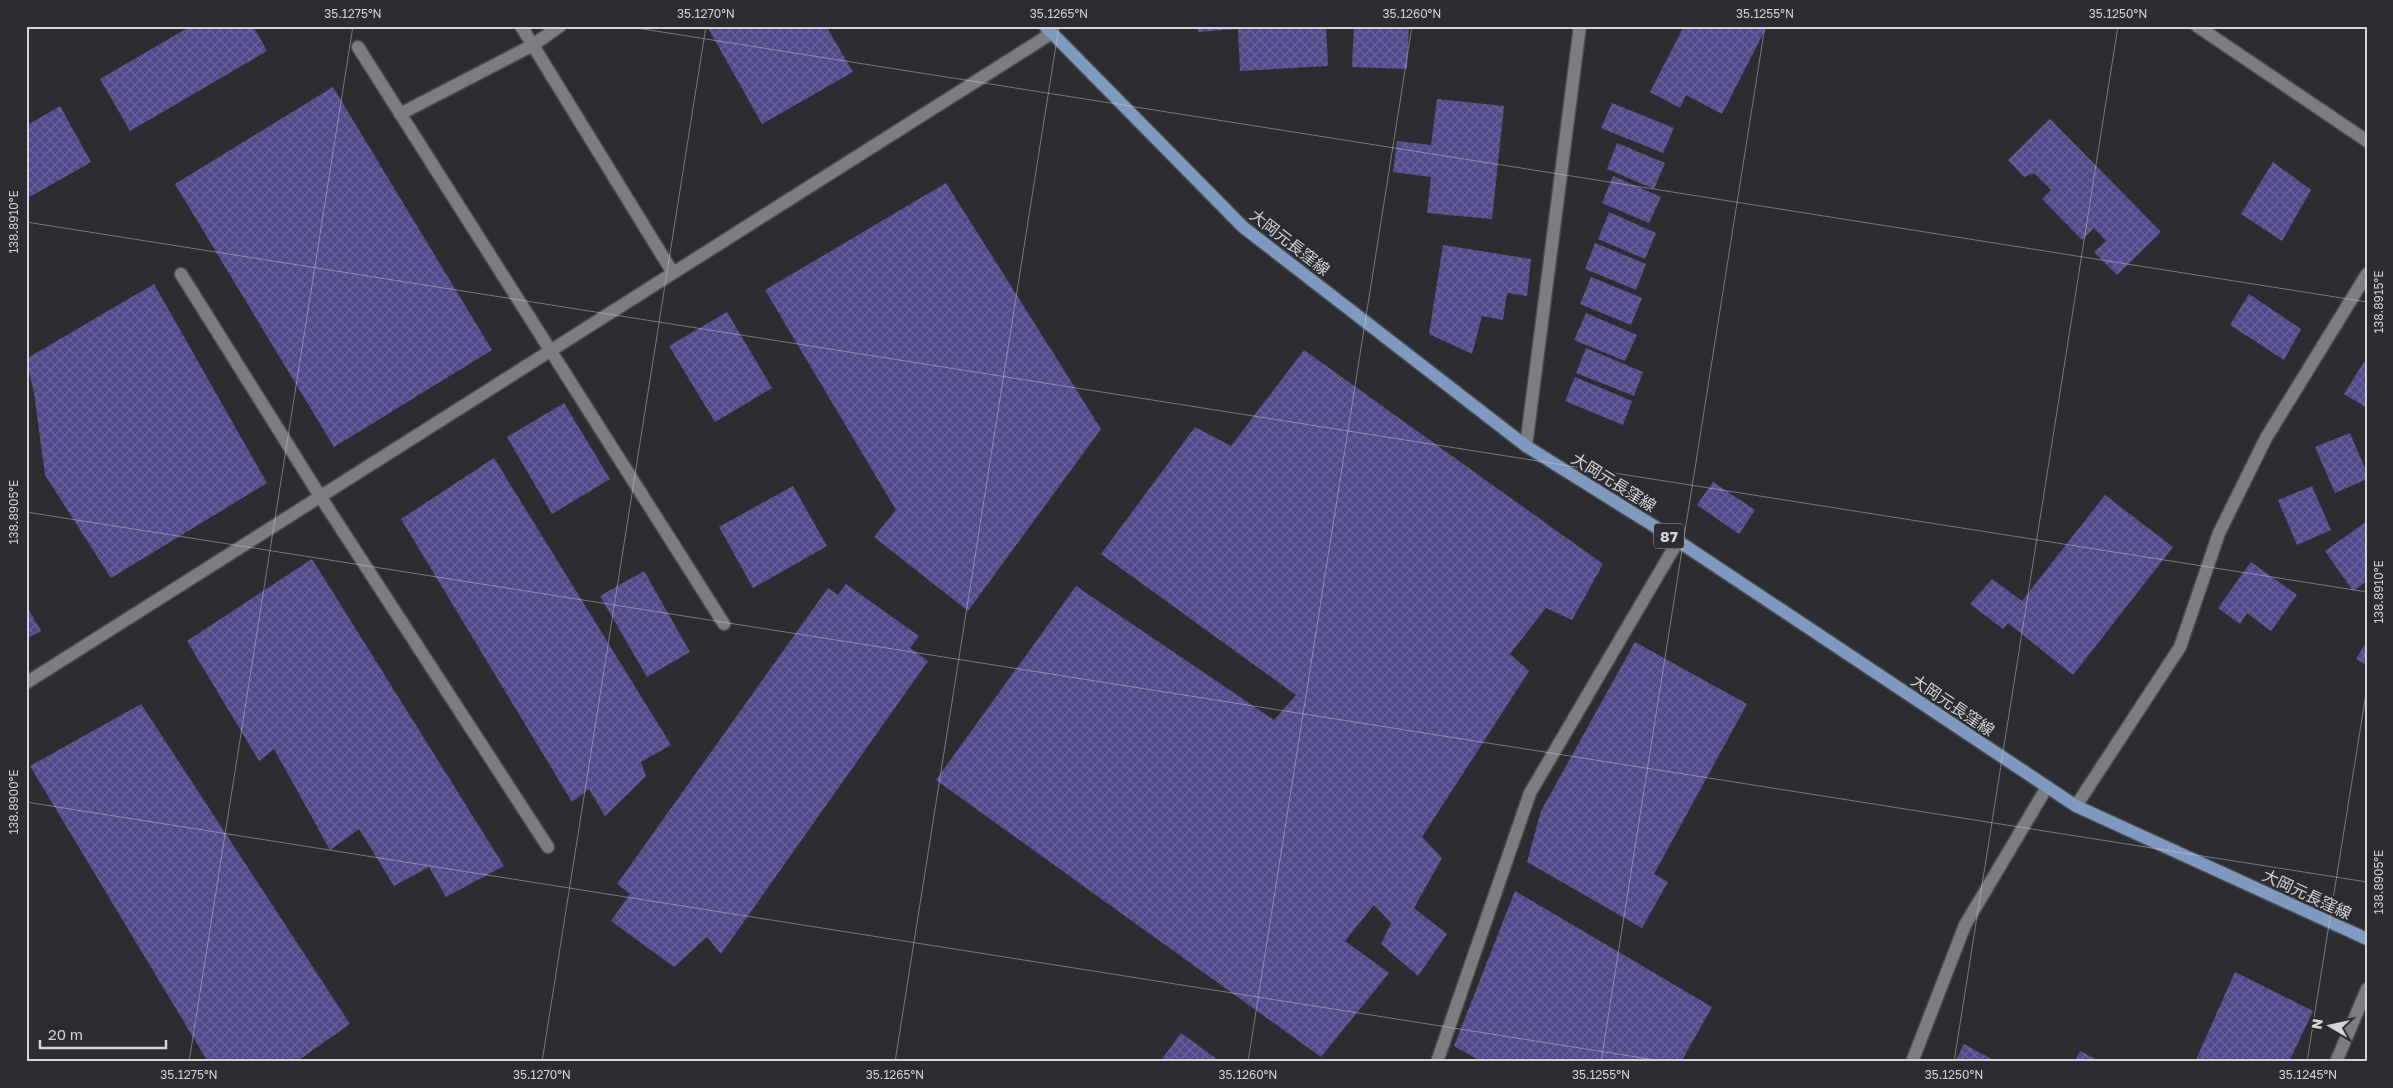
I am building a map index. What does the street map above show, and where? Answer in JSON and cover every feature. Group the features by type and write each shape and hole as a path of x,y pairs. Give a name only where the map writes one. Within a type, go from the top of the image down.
{"main road":[{"name":"大岡元長窪線","path":"1048,30 1243,227 1526,446 1678,541 2076,806 2367,939"}],"street":[{"path":"521,26 673,273"},
{"path":"400,114 533,45 560,26"},
{"path":"1526,446 1580,26"},
{"path":"2197,26 2367,141"},
{"path":"26,683 673,273 1048,30"},
{"path":"358,47 724,624"},
{"path":"181,274 320,496 548,847"},
{"path":"2076,806 2180,647 2219,533 2266,438 2367,274"},
{"path":"1437,1062 1530,793 1678,541"},
{"path":"1912,1062 1965,925 2046,787"},
{"path":"2336,1062 2367,989"}],"building":[{"path":"191,26 253,26 267,51 130,131 100,79"},
{"path":"707,26 826,26 853,72 762,124"},
{"path":"1198,26 1326,26 1328,66 1240,71 1238,29 1198,32"},
{"path":"1354,26 1409,26 1407,69 1352,67"},
{"path":"1684,26 1767,26 1722,114 1686,95 1680,108 1650,92"},
{"path":"333,87 492,350 334,447 175,184"},
{"path":"1437,99 1504,106 1492,219 1427,213 1431,177 1393,172 1397,141 1431,145"},
{"path":"1612,103 1674,128 1663,153 1601,128"},
{"path":"60,106 91,162 26,199 26,126"},
{"path":"2050,119 2161,232 2117,275 2094,252 2106,241 2094,228 2082,240 2042,199 2051,190 2034,173 2024,177 2008,160"},
{"path":"1617,143 1665,163 1654,189 1607,169"},
{"path":"2273,162 2311,190 2282,241 2241,214"},
{"path":"1613,176 1661,197 1649,223 1602,203"},
{"path":"946,183 1101,429 968,611 874,537 896,510 765,290"},
{"path":"1609,212 1656,233 1645,259 1598,239"},
{"path":"1595,243 1646,264 1636,290 1585,269"},
{"path":"1443,245 1531,259 1527,296 1507,293 1503,320 1482,316 1472,354 1429,334"},
{"path":"1591,277 1642,298 1631,325 1580,304"},
{"path":"154,284 267,483 111,578 45,475 34,393 26,359"},
{"path":"2249,294 2301,329 2284,360 2230,325"},
{"path":"727,312 772,388 715,422 669,346"},
{"path":"1586,313 1637,335 1625,361 1574,340"},
{"path":"1586,348 1643,372 1634,396 1576,373"},
{"path":"1304,350 1603,564 1572,620 1546,608 1510,654 1529,671 1422,837 1442,858 1414,908 1447,934 1418,976 1381,944 1391,923 1374,905 1345,941 1389,973 1321,1057 936,780 1076,586 1274,720 1296,695 1101,554 1195,427 1231,446"},
{"path":"2364,362 2367,364 2367,408 2344,394"},
{"path":"1575,377 1632,401 1623,425 1565,401"},
{"path":"564,403 610,479 552,514 507,437"},
{"path":"2350,433 2367,473 2367,479 2335,493 2315,447"},
{"path":"494,458 671,745 641,762 646,776 605,816 589,789 572,802 401,519"},
{"path":"1713,482 1755,510 1739,534 1697,505"},
{"path":"793,486 827,546 753,588 719,527"},
{"path":"2312,486 2331,530 2297,545 2278,500"},
{"path":"2105,495 2173,547 2073,675 2008,623 2003,629 1970,604 1992,579 2022,601"},
{"path":"2367,521 2367,581 2353,591 2325,551"},
{"path":"312,559 504,866 446,897 429,867 394,886 359,829 330,850 274,749 259,761 187,641"},
{"path":"2251,562 2297,595 2271,631 2247,613 2240,624 2218,608"},
{"path":"644,571 690,652 647,677 600,596"},
{"path":"846,584 919,636 910,648 928,661 721,954 707,937 674,967 611,921 630,894 617,884 828,588 838,595"},
{"path":"26,605 41,631 26,639"},
{"path":"2367,641 2367,665 2356,659"},
{"path":"1635,642 1747,704 1654,874 1668,882 1642,928 1527,862 1541,811"},
{"path":"141,704 350,1024 296,1062 208,1062 30,766"},
{"path":"1515,891 1712,1007 1681,1062 1482,1062 1454,1046"},
{"path":"2235,972 2313,1011 2289,1062 2195,1062"},
{"path":"1181,1033 1221,1062 1160,1062"},
{"path":"1964,1044 1997,1062 1955,1062"},
{"path":"2080,1051 2102,1062 2074,1062"}]}
